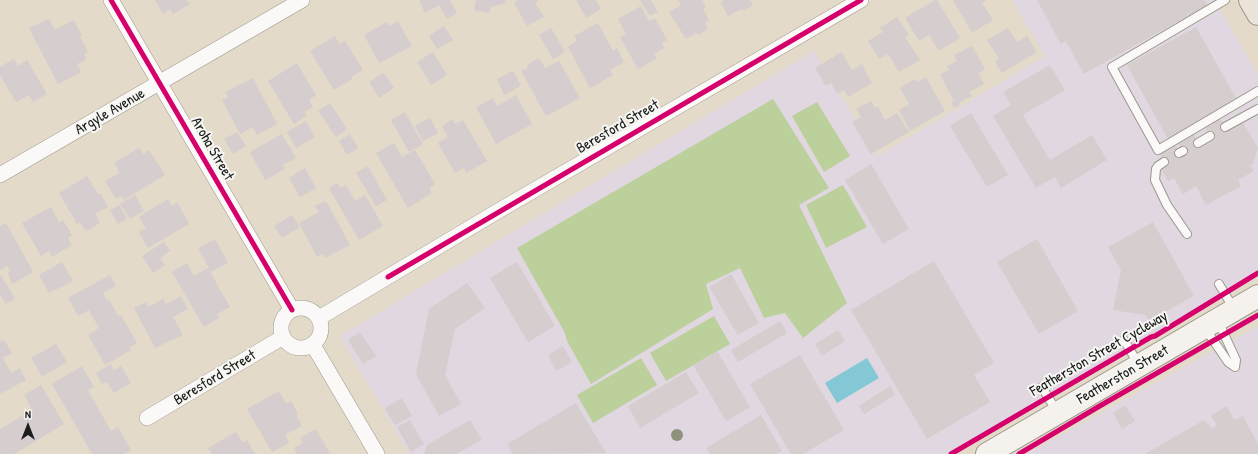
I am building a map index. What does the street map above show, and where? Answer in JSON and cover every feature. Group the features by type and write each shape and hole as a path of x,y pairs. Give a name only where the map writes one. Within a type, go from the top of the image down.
{"highway":[{"path":"1250,0 1258,14"}],"main road":[{"name":"Featherston Street","path":"987,454 1258,296"}],"street":[{"name":"Aroha Street","path":"111,0 292,310"},
{"name":"Argyle Avenue","path":"0,176 302,0"},
{"name":"Beresford Street","path":"319,318 500,210 861,0"},
{"path":"298,308 310,309 319,318 322,329 321,335 313,345 307,348 300,349 293,347 287,343 283,337 281,325 283,319 292,310 298,308"},
{"name":"Beresford Street","path":"147,418 283,337"},
{"path":"313,345 377,454"}],"lane":[{"path":"1225,0 1112,67 1158,150 1258,91"},
{"path":"1225,127 1258,109"},
{"path":"1198,142 1210,136"},
{"path":"1164,162 1156,169 1155,180 1167,205 1186,234"},
{"path":"1219,284 1219,319 1228,362 1235,367 1236,360 1219,319"},
{"path":"1124,340 1139,366"},
{"path":"1042,387 1057,413"}],"shaded area":[{"path":"1012,0 1215,0 1258,75 1258,273 956,454 409,454 340,336 814,51 878,156 1045,56"},
{"path":"1258,326 1258,454 1027,454"}],"green space":[{"path":"773,99 829,188 799,205 847,303 803,338 785,313 764,318 740,268 706,284 713,309 591,384 567,341 565,333 517,248"},
{"path":"817,102 850,156 824,172 792,116"},
{"path":"843,185 867,227 826,248 806,205"},
{"path":"714,316 730,344 666,381 650,353"},
{"path":"641,358 657,385 593,423 577,395"}],"water":[{"path":"867,358 879,378 837,403 825,383"}],"building":[{"path":"155,0 187,0 190,4 173,14 170,9 163,14"},
{"path":"419,0 450,0 457,13 447,19 439,5 425,13"},
{"path":"476,0 505,0 506,3 491,7 489,13 474,10"},
{"path":"519,0 539,0 535,3 544,17 527,26 514,3"},
{"path":"576,0 596,0 601,9 586,18"},
{"path":"640,0 651,0 658,12 650,16"},
{"path":"678,0 702,0 706,7 703,9 709,20 705,23 708,29 698,35 696,33 686,39 669,12 681,5"},
{"path":"723,0 750,0 753,5 743,11 742,9 728,16 721,3"},
{"path":"937,0 960,38 939,51 929,35 919,41 905,18"},
{"path":"953,0 987,0 982,3 993,20 972,33"},
{"path":"1037,0 1204,0 1207,5 1084,74 1066,41 1061,44"},
{"path":"641,6 649,21 655,18 667,40 662,43 664,48 654,54 657,58 638,69 620,37 626,34 618,19"},
{"path":"897,17 909,35 905,37 920,60 899,72 888,54 879,59 868,41 883,32 880,28"},
{"path":"49,19 55,30 74,20 82,36 80,37 88,52 84,54 86,60 77,64 81,72 58,84 29,28"},
{"path":"398,21 412,46 379,63 364,35 387,22 389,26"},
{"path":"598,23 613,51 617,48 624,62 610,70 613,75 590,88 568,47 577,41 574,36"},
{"path":"444,26 453,40 437,49 429,36"},
{"path":"1196,27 1237,100 1168,139 1127,65"},
{"path":"551,28 565,52 553,59 539,35"},
{"path":"1008,28 1017,42 1027,36 1037,52 1002,73 995,62 999,59 987,40"},
{"path":"335,36 339,44 345,41 363,70 334,90 310,51"},
{"path":"972,46 985,69 978,73 984,84 969,92 972,96 959,103 960,105 954,108 951,103 954,101 940,74 949,70 947,66 957,61 954,55"},
{"path":"433,52 447,75 431,85 417,62"},
{"path":"842,52 852,70 862,64 872,83 848,97 844,90 837,94 831,83 826,86 815,68"},
{"path":"539,58 545,68 559,61 580,98 546,116 521,71 528,68 527,65"},
{"path":"14,59 18,66 27,60 47,94 33,102 29,95 16,102 0,75 0,67"},
{"path":"297,63 316,95 309,100 313,107 304,112 307,116 294,124 268,81"},
{"path":"1050,65 1065,90 1023,115 1050,160 1092,135 1107,160 1061,188 1055,177 1036,188 993,116 1011,105 1003,92"},
{"path":"513,71 521,86 504,95 497,79"},
{"path":"384,73 394,88 379,98 369,82"},
{"path":"926,77 945,111 910,131 899,110 909,104 900,88 915,79 917,82"},
{"path":"253,78 277,124 257,135 253,127 240,134 222,100 228,97 225,92"},
{"path":"516,95 532,124 496,144 476,107 493,98 497,106"},
{"path":"871,101 875,108 878,106 885,120 897,113 909,132 871,154 852,122 861,117 856,109"},
{"path":"330,103 347,129 336,137 318,111"},
{"path":"405,112 423,144 409,152 391,120"},
{"path":"971,113 1008,175 987,187 950,126"},
{"path":"430,118 438,133 423,141 415,126"},
{"path":"1220,118 1227,130 1242,121 1258,148 1253,164 1250,165 1254,171 1238,180 1241,186 1206,205 1196,186 1183,194 1174,178 1168,181 1162,170 1167,167 1159,153 1174,144 1181,156 1185,154 1178,142 1193,133 1200,145 1212,139 1205,127"},
{"path":"453,119 455,124 463,120 487,161 466,173 464,168 455,173 438,143 448,137 442,126"},
{"path":"306,121 315,137 296,148 287,132"},
{"path":"237,132 246,146 233,154 224,139"},
{"path":"282,134 296,158 283,165 285,169 265,180 250,152"},
{"path":"350,134 358,148 347,155 339,141"},
{"path":"394,143 402,157 415,150 435,184 429,188 432,193 408,208 376,153"},
{"path":"139,148 143,154 149,150 165,175 124,200 121,196 116,199 105,181 120,173 114,163"},
{"path":"871,164 909,229 883,244 845,180"},
{"path":"368,166 387,200 376,206 356,173"},
{"path":"305,168 316,188 300,197 289,178"},
{"path":"87,176 98,194 100,193 108,207 95,214 100,223 86,231 80,222 77,224 59,193"},
{"path":"337,183 340,188 346,185 355,201 365,195 383,226 359,240 329,188"},
{"path":"135,195 144,211 130,219 120,204"},
{"path":"168,199 172,206 177,202 189,224 148,248 139,232 146,228 139,217"},
{"path":"326,201 350,245 325,258 323,254 317,257 299,223 319,212 315,206"},
{"path":"119,205 127,218 118,224 110,210"},
{"path":"51,207 59,222 63,220 72,235 68,238 72,245 52,257 49,251 41,256 22,223"},
{"path":"292,215 300,227 282,238 274,226"},
{"path":"1153,222 1194,296 1149,321 1145,315 1113,310 1121,270 1108,247"},
{"path":"6,223 33,272 12,284 8,274 10,271 7,266 0,270 0,226"},
{"path":"215,239 228,263 211,272 198,248"},
{"path":"1037,239 1078,311 1039,334 997,262"},
{"path":"164,242 170,251 160,258 165,265 153,273 142,256"},
{"path":"934,261 994,363 974,375 990,402 927,439 851,310"},
{"path":"62,262 73,281 49,293 39,275"},
{"path":"517,262 555,326 528,342 490,278"},
{"path":"187,263 194,276 208,268 230,307 217,314 219,318 204,327 172,272"},
{"path":"0,274 15,298 6,304 0,295"},
{"path":"731,274 759,323 738,335 709,287"},
{"path":"110,275 116,286 103,293 107,300 109,299 118,316 121,315 137,343 129,347 131,350 105,365 88,335 99,328 89,310 78,316 68,298"},
{"path":"467,283 485,308 455,329 445,375 461,404 439,416 416,374 429,309"},
{"path":"181,296 188,309 173,317 183,335 155,348 134,308 146,302 148,307 163,299 166,304"},
{"path":"780,321 787,333 738,362 731,350"},
{"path":"838,330 845,341 822,356 815,344"},
{"path":"360,332 376,356 363,364 348,340"},
{"path":"4,340 12,353 3,358 11,373 20,368 26,380 0,394 0,342"},
{"path":"56,344 67,362 42,377 31,358"},
{"path":"563,346 572,362 556,371 548,355"},
{"path":"717,351 750,407 726,421 693,365"},
{"path":"800,355 844,430 803,454 791,454 750,384"},
{"path":"111,364 114,370 121,366 131,383 114,393 107,382 102,384 96,373"},
{"path":"82,366 94,387 88,390 111,431 118,427 131,450 124,454 92,454 52,384"},
{"path":"686,372 699,393 640,428 628,406"},
{"path":"41,385 64,424 14,454 0,454 0,429 32,410 24,395"},
{"path":"890,386 895,395 864,414 859,406"},
{"path":"279,391 286,404 291,401 302,426 285,435 289,443 272,452 247,409"},
{"path":"402,398 412,416 395,425 385,408"},
{"path":"576,403 606,453 513,454 507,444"},
{"path":"1125,405 1135,421 1122,429 1113,413"},
{"path":"1227,406 1234,420 1243,416 1258,444 1258,454 1145,454 1204,420 1213,429 1217,425 1211,416"},
{"path":"761,415 782,451 776,454 710,454 706,448"},
{"path":"410,420 424,444 411,452 397,427"},
{"path":"470,420 482,440 456,454 424,454 427,445"},
{"path":"316,429 330,454 297,454 294,448 303,443 300,438"},
{"path":"236,432 243,443 247,440 255,454 212,454 208,448"}],"cycle path":[{"path":"111,0 292,310"},
{"path":"388,277 861,0"},
{"name":"Featherston Street Cycleway","path":"951,454 1155,336 1258,273"},
{"path":"1019,454 1258,315"}]}
